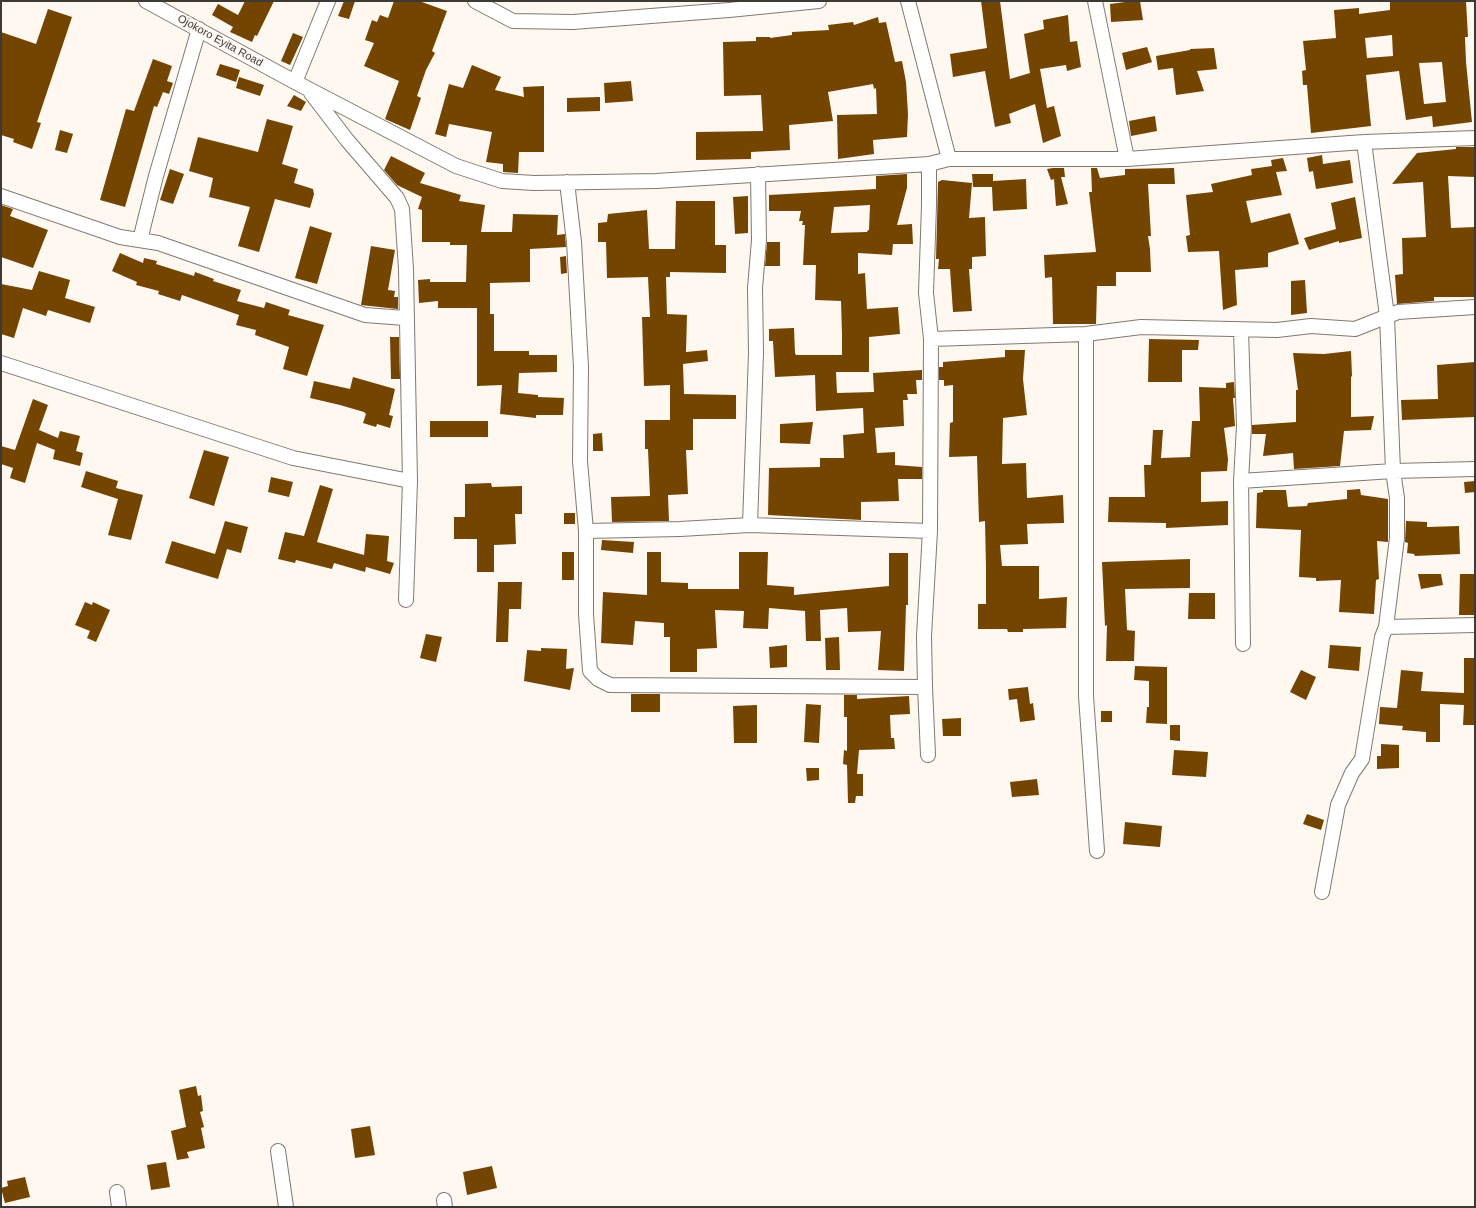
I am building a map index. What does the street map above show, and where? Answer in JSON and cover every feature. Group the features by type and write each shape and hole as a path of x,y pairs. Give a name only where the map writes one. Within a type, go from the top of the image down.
{"street":[{"path":"294,82 328,1"},
{"path":"475,1 513,21 573,22 729,10 819,1"},
{"path":"908,1 949,159"},
{"path":"1095,1 1127,159"},
{"name":"Ojokoro Eyita Road","path":"151,2 294,82 456,166 502,181 656,182 758,174 928,164 949,159 1127,159 1364,142 1475,138"},
{"path":"140,240 156,176 199,29"},
{"path":"309,90 347,140 397,198 402,209 405,262 410,481 406,600"},
{"path":"1322,892 1338,805 1352,773 1362,759 1382,637 1386,627 1397,538 1397,498 1393,471 1387,316 1364,142"},
{"path":"928,164 929,205 926,293 931,339 930,531 924,636 928,755"},
{"path":"750,525 756,353 756,288 759,240 758,174"},
{"path":"567,182 574,242 581,359 580,461 586,531 586,614 590,671 598,679 610,685 925,687"},
{"path":"1,196 120,237 158,243 365,315 406,318"},
{"path":"931,339 1086,334 1141,327 1277,330 1311,326 1355,329 1398,312 1475,307"},
{"path":"1241,330 1244,426 1240,481 1243,644"},
{"path":"1086,334 1086,696 1097,851"},
{"path":"1,363 293,458 410,481"},
{"path":"1240,481 1393,471 1475,469"},
{"path":"586,531 680,529 750,525 930,531"},
{"path":"1386,627 1475,625"},
{"path":"278,1151 286,1207"},
{"path":"117,1192 119,1207"}],"building":[{"path":"245,1 274,1 257,36 255,35 252,42 230,32 233,27 212,15 218,4 238,15"},
{"path":"344,1 355,1 349,19 338,16"},
{"path":"394,1 419,1 447,11 432,51 435,53 426,70 417,96 421,98 410,130 385,119 399,81 364,66 374,43 365,40 372,20 377,22 380,15 388,18"},
{"path":"981,1 1000,1 1010,79 1030,73 1024,34 1044,29 1043,20 1068,15 1070,42 1077,41 1081,67 1067,71 1066,65 1040,69 1047,108 1054,106 1061,136 1043,143 1035,104 1009,114 1011,123 995,127 985,71 953,77 950,54 987,48"},
{"path":"1140,1 1143,20 1111,22 1110,4"},
{"path":"1390,1 1466,1 1468,37 1465,37 1466,62 1472,122 1433,127 1432,116 1406,120 1399,71 1366,75 1371,126 1311,133 1307,85 1303,85 1302,71 1306,70 1303,41 1336,38 1334,10 1359,8 1359,14 1390,10","holes":["1392,35 1393,56 1367,58 1365,38","1442,62 1446,102 1424,104 1419,63"]},
{"path":"48,9 72,17 37,122 41,123 32,149 13,142 14,139 1,135 1,32 36,44"},
{"path":"878,17 879,23 886,22 895,62 902,61 906,82 908,114 907,137 873,140 874,154 838,159 837,115 877,114 876,88 874,89 873,84 828,92 833,121 789,125 790,150 751,152 751,159 696,160 696,132 763,131 761,95 724,96 723,42 756,41 756,37 770,38 792,35 792,32 829,30 828,25 853,22 854,25"},
{"path":"293,33 303,37 290,65 281,61"},
{"path":"1147,47 1152,62 1126,70 1122,53"},
{"path":"1214,48 1217,69 1197,71 1204,91 1176,95 1173,68 1158,70 1156,56 1190,49"},
{"path":"153,59 172,66 167,81 173,83 169,94 163,92 157,107 154,106 125,207 100,200 126,109 134,111"},
{"path":"220,64 240,70 236,82 216,75"},
{"path":"472,65 501,77 495,90 524,97 523,87 544,86 544,152 519,152 518,173 503,172 503,164 486,162 492,132 449,124 446,137 435,134 449,84 463,88"},
{"path":"239,77 264,85 260,96 236,88"},
{"path":"631,81 633,101 605,103 604,83"},
{"path":"294,95 306,102 301,111 287,106"},
{"path":"600,97 600,111 567,112 567,98"},
{"path":"1155,116 1157,131 1131,136 1129,121"},
{"path":"267,119 293,126 282,164 298,169 294,183 313,189 314,194 310,208 275,199 259,252 238,246 250,207 209,197 213,178 189,171 198,137 258,152"},
{"path":"60,130 73,134 67,153 55,150"},
{"path":"1456,147 1475,147 1475,177 1448,176 1451,228 1475,227 1475,297 1434,297 1434,301 1397,304 1395,275 1403,274 1402,238 1426,237 1423,182 1392,184 1417,153 1456,149"},
{"path":"1322,155 1323,164 1350,160 1353,183 1316,189 1313,171 1309,172 1307,158"},
{"path":"391,156 425,173 420,183 461,195 459,201 485,205 481,232 512,232 513,214 558,215 557,235 565,234 566,247 530,249 530,282 490,283 490,314 494,314 494,351 529,351 529,355 557,355 557,372 519,373 518,393 538,395 538,397 564,398 563,415 536,415 536,418 500,414 502,385 477,386 477,308 438,308 438,301 419,303 418,280 430,279 430,282 466,282 467,245 450,245 450,242 422,242 422,210 418,209 422,197 397,185 384,170"},
{"path":"1283,158 1287,171 1276,172 1282,195 1246,201 1251,223 1290,213 1299,244 1268,253 1268,267 1235,270 1237,305 1223,310 1219,251 1188,252 1186,236 1190,235 1186,195 1213,192 1211,184 1252,175 1251,169 1272,166 1271,160"},
{"path":"1064,168 1065,177 1061,177 1068,204 1056,206 1054,179 1051,180 1047,169"},
{"path":"1091,168 1097,168 1100,178 1125,175 1125,169 1174,168 1175,184 1148,184 1151,236 1148,236 1151,272 1116,272 1116,286 1097,286 1096,324 1053,324 1052,277 1045,278 1044,255 1096,252 1089,192 1092,192"},
{"path":"170,169 184,174 173,204 160,200"},
{"path":"907,174 907,188 897,225 912,224 913,244 893,244 892,255 858,253 858,274 865,273 867,309 898,307 900,334 869,337 869,372 836,372 837,393 874,392 873,373 922,370 922,380 916,380 917,394 907,394 908,400 903,400 904,426 875,428 877,453 895,452 895,465 922,467 922,479 898,479 899,501 861,502 861,520 768,515 769,468 820,467 820,458 844,458 843,435 864,433 863,408 816,411 815,375 775,377 773,341 769,341 769,329 794,328 796,355 842,355 841,301 815,300 816,265 803,265 805,225 802,225 803,221 799,221 801,211 769,211 769,195 876,189 876,176","holes":["870,205 869,230 867,232 831,233 834,207"]},
{"path":"972,174 993,174 993,181 1026,179 1027,209 993,211 992,187 973,187"},
{"path":"942,180 972,183 969,218 985,217 986,256 972,257 972,269 969,269 972,311 953,312 950,269 938,269 939,259 936,259 938,182"},
{"path":"748,196 748,233 735,234 733,197"},
{"path":"1355,197 1362,238 1339,243 1339,241 1309,250 1304,238 1336,229 1331,203"},
{"path":"676,201 715,201 715,245 726,245 726,273 670,272 670,277 666,277 667,314 687,315 686,352 707,350 708,361 683,364 684,394 736,395 736,419 693,419 693,450 686,450 688,494 668,495 669,521 612,522 611,497 650,496 648,449 645,449 645,420 670,420 670,385 644,386 642,317 650,317 648,277 607,278 606,242 598,242 598,223 607,222 608,214 647,210 649,249 675,249"},
{"path":"1,205 13,209 10,216 48,230 33,268 1,257"},
{"path":"310,226 332,233 317,284 295,278"},
{"path":"767,242 780,242 780,266 765,266"},
{"path":"371,246 395,250 388,290 395,291 394,297 398,297 398,309 361,305"},
{"path":"120,253 143,263 144,258 157,261 156,264 194,276 195,272 214,279 213,281 241,290 237,301 264,308 266,302 290,310 288,315 324,325 307,376 283,369 289,347 255,335 256,330 236,325 239,315 182,295 180,301 158,294 159,291 136,285 137,282 112,271"},
{"path":"566,256 567,273 561,274 560,257"},
{"path":"39,271 70,280 65,298 95,307 90,323 48,310 46,316 23,308 14,338 1,334 1,284 32,290"},
{"path":"1305,280 1307,313 1291,315 1291,281"},
{"path":"390,337 399,337 400,379 391,379"},
{"path":"1149,339 1199,340 1198,350 1182,350 1182,382 1148,382"},
{"path":"1005,350 1025,350 1023,379 1027,415 1003,418 1002,464 1026,463 1027,498 1063,495 1064,523 1027,524 1028,544 1000,545 1002,566 1039,566 1039,599 1067,597 1066,628 1023,629 1023,632 1008,632 1007,629 978,629 978,604 986,604 986,567 985,521 979,522 977,456 949,457 950,423 953,422 953,385 944,386 944,380 939,380 939,367 943,367 943,362 1005,357"},
{"path":"1351,351 1351,417 1374,416 1371,430 1344,431 1340,466 1294,469 1293,453 1263,456 1266,434 1252,434 1252,425 1296,422 1296,390 1298,390 1293,353 1324,354"},
{"path":"1475,362 1475,417 1402,420 1401,400 1438,399 1437,365"},
{"path":"353,377 395,389 389,415 393,416 390,428 377,424 376,427 363,423 366,414 364,412 310,398 314,381 350,389"},
{"path":"1234,382 1235,398 1233,398 1235,426 1224,428 1228,459 1227,471 1201,472 1201,502 1228,501 1228,525 1166,528 1166,523 1108,522 1109,497 1145,497 1144,465 1151,465 1153,430 1163,430 1161,458 1190,457 1192,421 1200,421 1199,387 1226,388 1226,383"},
{"path":"33,399 48,405 39,430 58,438 60,431 80,436 76,451 83,453 80,466 53,459 55,450 37,443 25,483 10,478 13,468 1,464 1,446 15,450"},
{"path":"430,421 488,421 488,437 430,437"},
{"path":"813,422 810,444 780,443 780,424"},
{"path":"602,433 603,451 593,451 593,434"},
{"path":"204,450 229,457 214,506 189,498"},
{"path":"86,471 118,481 116,488 143,495 131,540 108,535 118,499 81,487"},
{"path":"271,477 293,482 289,497 268,492"},
{"path":"1475,481 1475,492 1465,493 1464,482"},
{"path":"491,483 492,487 522,486 522,514 515,514 516,544 494,545 494,572 477,572 477,539 454,539 454,517 465,517 465,484"},
{"path":"320,485 333,489 317,542 364,555 366,534 389,536 387,561 394,563 390,574 366,567 365,572 334,563 332,569 296,560 295,563 278,559 285,532 304,536"},
{"path":"1360,489 1361,495 1388,499 1388,542 1377,541 1379,579 1376,580 1374,614 1339,612 1341,580 1316,581 1316,578 1299,577 1301,530 1256,528 1257,493 1263,492 1263,490 1286,490 1288,507 1307,506 1308,503 1347,499 1347,490"},
{"path":"564,513 575,513 575,524 564,524"},
{"path":"225,521 248,527 241,553 227,549 218,579 165,563 172,541 215,554"},
{"path":"1406,521 1427,522 1427,527 1459,526 1460,554 1415,556 1414,554 1407,553 1408,543 1405,542"},
{"path":"602,540 634,542 633,553 601,550"},
{"path":"562,552 574,552 574,580 562,580"},
{"path":"647,552 661,552 661,582 688,583 688,589 739,589 739,552 768,552 767,585 794,587 794,595 889,586 889,553 908,553 908,605 906,605 904,671 878,670 881,631 848,632 847,608 820,610 821,641 806,641 805,611 769,608 768,629 743,628 744,611 715,610 717,648 697,649 697,672 670,672 670,637 664,637 664,623 635,621 633,645 601,643 603,592 647,595"},
{"path":"1190,559 1190,588 1125,589 1127,630 1135,631 1134,661 1106,661 1107,625 1105,626 1102,562"},
{"path":"1418,574 1441,574 1443,585 1421,589"},
{"path":"1460,574 1475,574 1475,615 1459,615"},
{"path":"498,582 522,582 521,609 509,609 508,642 496,642"},
{"path":"1189,593 1215,593 1215,619 1188,619"},
{"path":"85,602 92,605 93,602 110,610 96,642 87,638 90,631 75,625"},
{"path":"426,634 442,637 436,662 420,658"},
{"path":"839,637 840,670 826,670 825,638"},
{"path":"787,645 787,667 770,668 769,647"},
{"path":"1330,645 1361,647 1359,671 1328,668"},
{"path":"541,648 567,649 566,669 574,668 570,690 524,681 527,650 541,651"},
{"path":"1464,658 1475,658 1475,725 1463,725 1464,705 1440,704 1440,742 1426,742 1426,732 1402,730 1403,726 1379,724 1380,707 1397,708 1401,670 1423,672 1421,691 1464,693"},
{"path":"1135,666 1167,667 1167,724 1146,723 1147,707 1149,707 1149,681 1134,680"},
{"path":"1301,670 1316,677 1306,700 1290,692"},
{"path":"1028,687 1030,704 1033,703 1035,720 1020,722 1017,699 1009,700 1008,689"},
{"path":"631,694 660,694 660,712 631,712"},
{"path":"844,695 857,695 857,699 909,696 910,714 890,715 891,738 894,738 895,749 859,750 857,774 863,774 863,796 856,796 855,803 848,803 847,765 843,764 844,750 847,751 847,717 844,717"},
{"path":"806,704 821,705 819,743 804,742"},
{"path":"757,705 757,743 734,743 733,706"},
{"path":"1101,711 1112,711 1112,722 1101,722"},
{"path":"961,718 961,736 943,736 942,719"},
{"path":"1170,725 1180,725 1180,741 1170,740"},
{"path":"1381,744 1399,745 1399,768 1377,769 1377,756 1381,756"},
{"path":"1174,750 1208,752 1206,777 1172,775"},
{"path":"806,768 819,768 819,780 807,781"},
{"path":"1037,779 1039,795 1012,797 1010,782"},
{"path":"1307,814 1324,820 1321,830 1303,824"},
{"path":"1125,822 1162,826 1160,847 1123,844"},
{"path":"196,1086 198,1096 201,1095 203,1111 200,1112 204,1127 201,1128 205,1148 187,1152 189,1158 177,1160 171,1131 186,1127 179,1090"},
{"path":"370,1126 375,1155 355,1158 351,1129"},
{"path":"166,1162 170,1187 151,1190 147,1165"},
{"path":"492,1166 497,1188 467,1195 463,1172"},
{"path":"25,1177 30,1197 5,1203 1,1188 8,1186 7,1181"}]}
